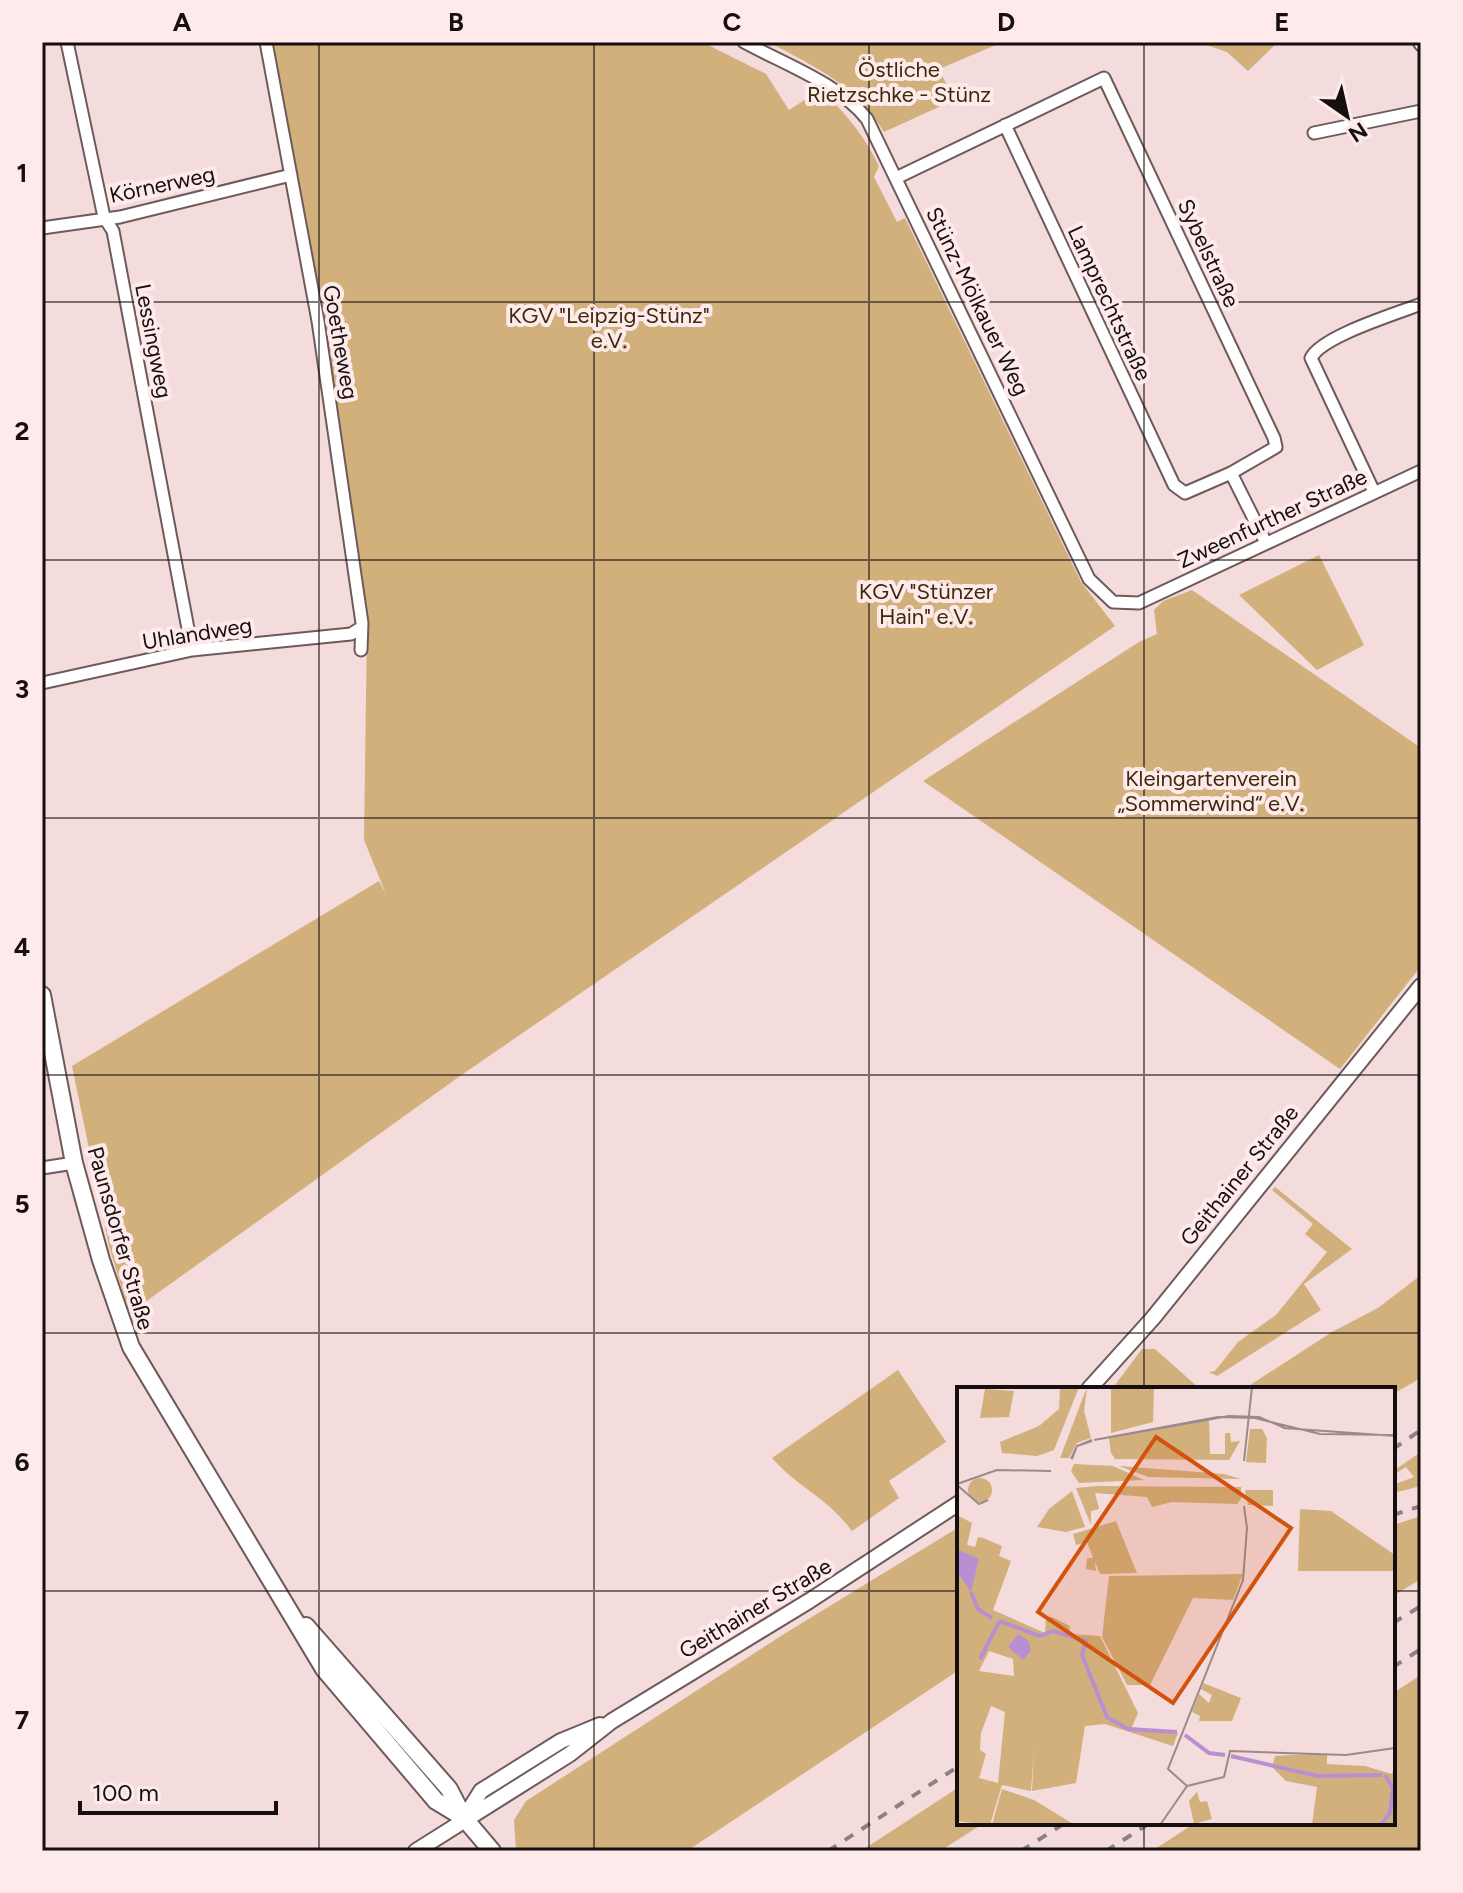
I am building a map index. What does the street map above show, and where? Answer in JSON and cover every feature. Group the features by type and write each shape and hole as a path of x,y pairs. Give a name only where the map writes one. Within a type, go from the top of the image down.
{"main road":[{"name":"Paunsdorfer Straße","path":"42,995 74,1163 101,1260 131,1347 281,1598 449,1789 464,1818 492,1851"}],"street":[{"name":"Lessingweg","path":"67,42 104,217 113,231 192,650"},
{"name":"Goetheweg","path":"266,42 335,427 362,623 359,629 361,650"},
{"name":"Stünz-Mölkauer Weg","path":"744,42 858,107 876,134 1089,579 1113,602 1139,603"},
{"name":"Sybelstraße","path":"1005,125 1104,78 1276,447 1231,473"},
{"path":"1314,133 1421,111"},
{"path":"896,178 1005,125"},
{"name":"Lamprechtstraße","path":"1005,125 1174,485 1185,493 1231,473"},
{"name":"Körnerweg","path":"42,228 120,217 291,175"},
{"path":"1374,492 1311,358 1314,351 1335,339 1421,304"},
{"name":"Zweenfurther Straße","path":"1139,603 1265,541 1421,471"},
{"path":"1231,473 1265,541"},
{"name":"Uhlandweg","path":"42,683 192,650 351,634 359,629"},
{"name":"Geithainer Straße","path":"1091,1387 1153,1318 1421,986"},
{"path":"42,1168 74,1163"},
{"name":"Geithainer Straße","path":"416,1851 464,1818 481,1791 561,1741 612,1721 809,1601 957,1504"}],"green space":[{"path":"272,42 702,42 766,74 789,110 820,90 853,125 873,154 879,166 874,177 897,222 905,218 1081,582 1115,626 460,1076 141,1305 128,1309 109,1246 72,1066 379,881 386,894 364,840 367,625 320,325 325,321"},
{"name":"Östliche Rietzschke - Stünz","path":"769,42 1003,42 939,69 954,100 884,132 847,89 819,69"},
{"path":"1198,42 1278,42 1248,71 1227,52"},
{"path":"1319,555 1364,645 1317,670 1239,595"},
{"name":"Kleingartenverein „Sommerwind“ e.V.","path":"1192,590 1421,748 1421,966 1340,1069 923,781 1139,642 1157,634 1154,610 1163,601"},
{"path":"1275,1187 1352,1249 1304,1284 1321,1310 1217,1376 1209,1372 1215,1371 1238,1342 1276,1315 1327,1252 1305,1234 1313,1224 1272,1190"},
{"path":"1421,1275 1421,1378 1395,1393 1395,1387 1247,1387 1332,1332 1378,1308"},
{"path":"1142,1349 1155,1349 1198,1387 1114,1387"},
{"path":"898,1370 946,1442 889,1481 899,1498 852,1531 832,1509 772,1458"},
{"path":"1421,1452 1421,1486 1395,1492 1395,1484 1414,1477 1406,1467 1395,1474 1395,1470"},
{"path":"1421,1516 1421,1579 1395,1595 1395,1524"},
{"path":"957,1528 957,1671 687,1851 516,1851 514,1820 526,1801 784,1634"},
{"path":"1421,1675 1421,1851 1152,1851 1192,1825 1395,1825 1395,1692"},
{"path":"957,1788 957,1825 981,1825 940,1851 861,1851"}],"railway":[{"path":"1395,1448 1421,1430"},
{"path":"1395,1514 1421,1506"},
{"path":"1395,1622 1421,1606"},
{"path":"1395,1666 1421,1649"},
{"path":"828,1851 957,1767"},
{"path":"1021,1851 1062,1825"},
{"path":"1106,1851 1147,1825"}],"park label":[{"name":"KGV \"Leipzig-Stünz\" e.V.","path":"609,328"},
{"name":"KGV \"Stünzer Hain\" e.V.","path":"926,604"}]}
